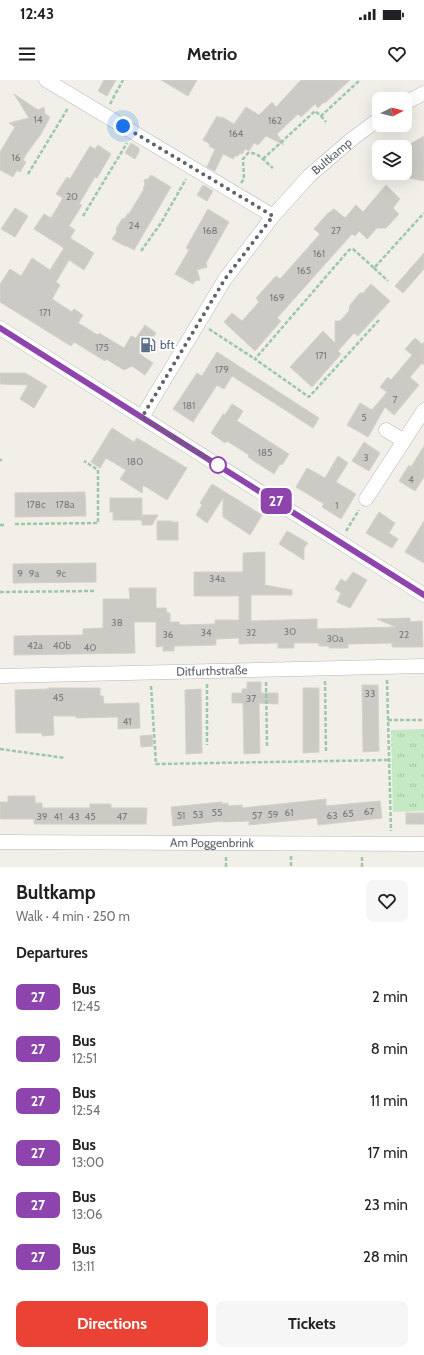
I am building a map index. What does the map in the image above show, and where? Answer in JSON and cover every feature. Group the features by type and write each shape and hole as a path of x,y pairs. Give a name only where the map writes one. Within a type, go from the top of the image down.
{"street":[{"path":"46,80 273,216"},
{"path":"412,99 424,93"},
{"name":"Bultkamp","path":"142,417 225,279 273,216 309,176 352,139 372,124"},
{"path":"0,328 424,595"},
{"path":"366,499 424,410"},
{"path":"386,430 404,441"},
{"name":"Ditfurthstraße","path":"0,676 424,666"},
{"name":"Am Poggenbrink","path":"0,842 424,844"}],"path":[{"path":"104,115 124,80"},
{"path":"321,116 360,80"},
{"path":"28,174 75,97"},
{"path":"263,159 315,111 326,122"},
{"path":"83,216 133,132"},
{"path":"235,193 244,178 244,159 248,153 255,153 273,168"},
{"path":"141,251 161,222 192,168"},
{"path":"374,268 424,213"},
{"path":"255,359 349,250 353,249 388,281"},
{"path":"198,322 255,359 309,397 379,320"},
{"path":"15,524 98,523 98,470 84,461"},
{"path":"345,532 366,499"},
{"path":"0,592 94,591"},
{"path":"387,667 392,844"},
{"path":"325,668 326,753"},
{"path":"266,670 267,748"},
{"path":"206,671 207,745"},
{"path":"151,672 156,764 389,760"},
{"path":"388,720 424,720"},
{"path":"0,749 65,758"}],"green space":[{"path":"424,729 424,811 393,812 391,730"}],"building":[{"path":"104,80 116,80 107,96 98,91"},
{"path":"161,80 197,80 188,96"},
{"path":"301,80 350,80 325,103 324,102 318,108 315,104 301,117 298,114 277,134 284,145 266,136 258,145 254,143 249,151 245,149 242,154 240,153 233,159 223,154 215,171 207,167 215,149 203,140 217,116 222,117 234,124 246,107 259,115 272,102 276,107"},
{"path":"14,94 38,110 44,107 45,114 50,117 41,134 23,160 26,162 20,172 17,170 13,177 0,170 0,152 15,127 9,123 29,118"},
{"path":"424,136 424,181 412,178 412,143"},
{"path":"131,143 139,148 139,152 135,159 125,153"},
{"path":"98,145 111,154 79,204 82,205 69,226 75,230 70,238 94,253 84,270 69,260 56,282 60,285 52,299 72,312 74,309 83,315 78,323 98,335 99,333 124,348 131,336 136,338 145,325 156,333 141,355 153,363 145,375 132,366 124,370 106,359 105,361 74,342 71,346 0,302 0,284 10,269 21,276 32,258 50,270 64,248 34,229 44,214 51,218 63,198 56,194 67,177 70,179 90,146 95,149"},
{"path":"151,175 171,187 134,250 112,239 117,232 116,229 122,219 125,218 128,213 129,214 144,189 144,180 148,179"},
{"path":"203,185 213,191 207,201 197,195"},
{"path":"386,185 400,199 393,208 399,214 386,228 377,228 367,239 359,231 355,236 352,234 277,318 281,321 255,351 224,322 232,313 242,321 259,302 256,298 276,276 280,279 320,234 314,229 328,213 334,209 345,218 356,205 363,212"},
{"path":"15,208 28,216 15,237 1,229"},
{"path":"208,209 229,222 206,263 207,267 197,270 200,280 195,281 193,284 175,274 189,250 186,248"},
{"path":"424,253 424,269 403,293 395,286"},
{"path":"371,284 390,301 358,336 354,333 338,351 341,354 312,387 290,367 323,331 335,343 335,321 340,321 349,311 350,305 360,293 363,293"},
{"path":"415,338 422,344 424,342 424,365 422,363 410,377 419,385 394,415 385,407 368,437 347,425 360,403 372,410 387,392 380,387 388,377 391,380 412,355 405,349"},
{"path":"217,352 319,418 313,428 232,376 224,389 217,385 193,422 173,409 197,373 202,376"},
{"path":"0,373 25,373 47,386 34,408 20,399 28,385 0,384"},
{"path":"232,404 243,411 237,421 289,454 274,474 248,457 249,455 227,441 225,443 211,433 223,414 225,415"},
{"path":"112,428 134,442 137,438 187,468 167,500 143,485 142,493 120,479 126,470 106,458 100,468 91,462"},
{"path":"364,442 380,453 369,471 352,461"},
{"path":"424,446 424,477 415,491 399,481 409,465 411,467"},
{"path":"338,456 348,463 336,482 356,494 341,519 322,507 324,504 296,487 307,468 325,478"},
{"path":"212,484 262,515 250,535 223,517 223,498 207,523 196,515 202,505 200,503"},
{"path":"85,492 86,516 15,517 15,493"},
{"path":"110,498 142,498 142,520 113,520 113,512 110,512"},
{"path":"379,512 395,523 389,533 398,539 392,548 366,533"},
{"path":"142,515 158,515 152,525 142,525"},
{"path":"157,521 178,522 178,540 157,540"},
{"path":"424,521 424,563 405,552"},
{"path":"287,531 308,543 304,548 304,560 279,544"},
{"path":"265,552 265,585 292,590 292,595 251,595 251,621 317,619 317,629 396,627 377,619 410,618 410,622 422,621 423,647 392,647 392,643 348,644 348,648 329,648 329,646 319,646 319,643 294,643 294,648 278,648 278,643 239,644 239,638 216,639 216,645 174,646 174,651 163,651 163,646 156,647 156,622 134,622 135,653 14,655 14,636 83,635 83,629 103,628 103,599 130,599 129,588 156,588 156,608 166,608 167,613 170,613 170,622 179,622 180,625 215,624 215,620 239,620 239,596 194,596 194,572 243,572 243,553"},
{"path":"96,563 96,582 13,583 13,564"},
{"path":"353,572 367,580 350,608 337,602 341,593 335,589 341,579 346,582"},
{"path":"247,682 261,682 261,693 278,693 278,704 259,703 260,753 244,754 243,703 232,703 232,693 242,693 242,689 247,689"},
{"path":"362,685 378,685 379,751 363,752"},
{"path":"48,688 100,688 100,696 103,696 104,704 139,703 140,728 118,729 118,717 76,718 76,716 53,716 54,735 42,736 42,733 16,733 15,690"},
{"path":"303,688 319,688 319,752 303,753"},
{"path":"201,689 202,753 186,754 185,690"},
{"path":"152,735 153,746 141,747 140,736"},
{"path":"8,796 35,796 35,803 42,803 42,808 90,808 90,804 111,804 111,808 147,808 146,824 34,824 34,819 0,819 0,802 8,802"},
{"path":"326,799 326,806 380,801 382,818 318,825 317,818 249,825 249,821 223,821 173,826 171,807 222,802 222,804 228,803 228,806 242,805 242,808"},
{"path":"406,813 424,813 424,824 406,824"}],"bus line":[{"name":"27","path":"0,328 339,540 424,595"}],"place":[{"name":"bft","path":"148,345"}],"route":[{"path":"123,126 273,216 225,279 142,417 218,465"}]}
